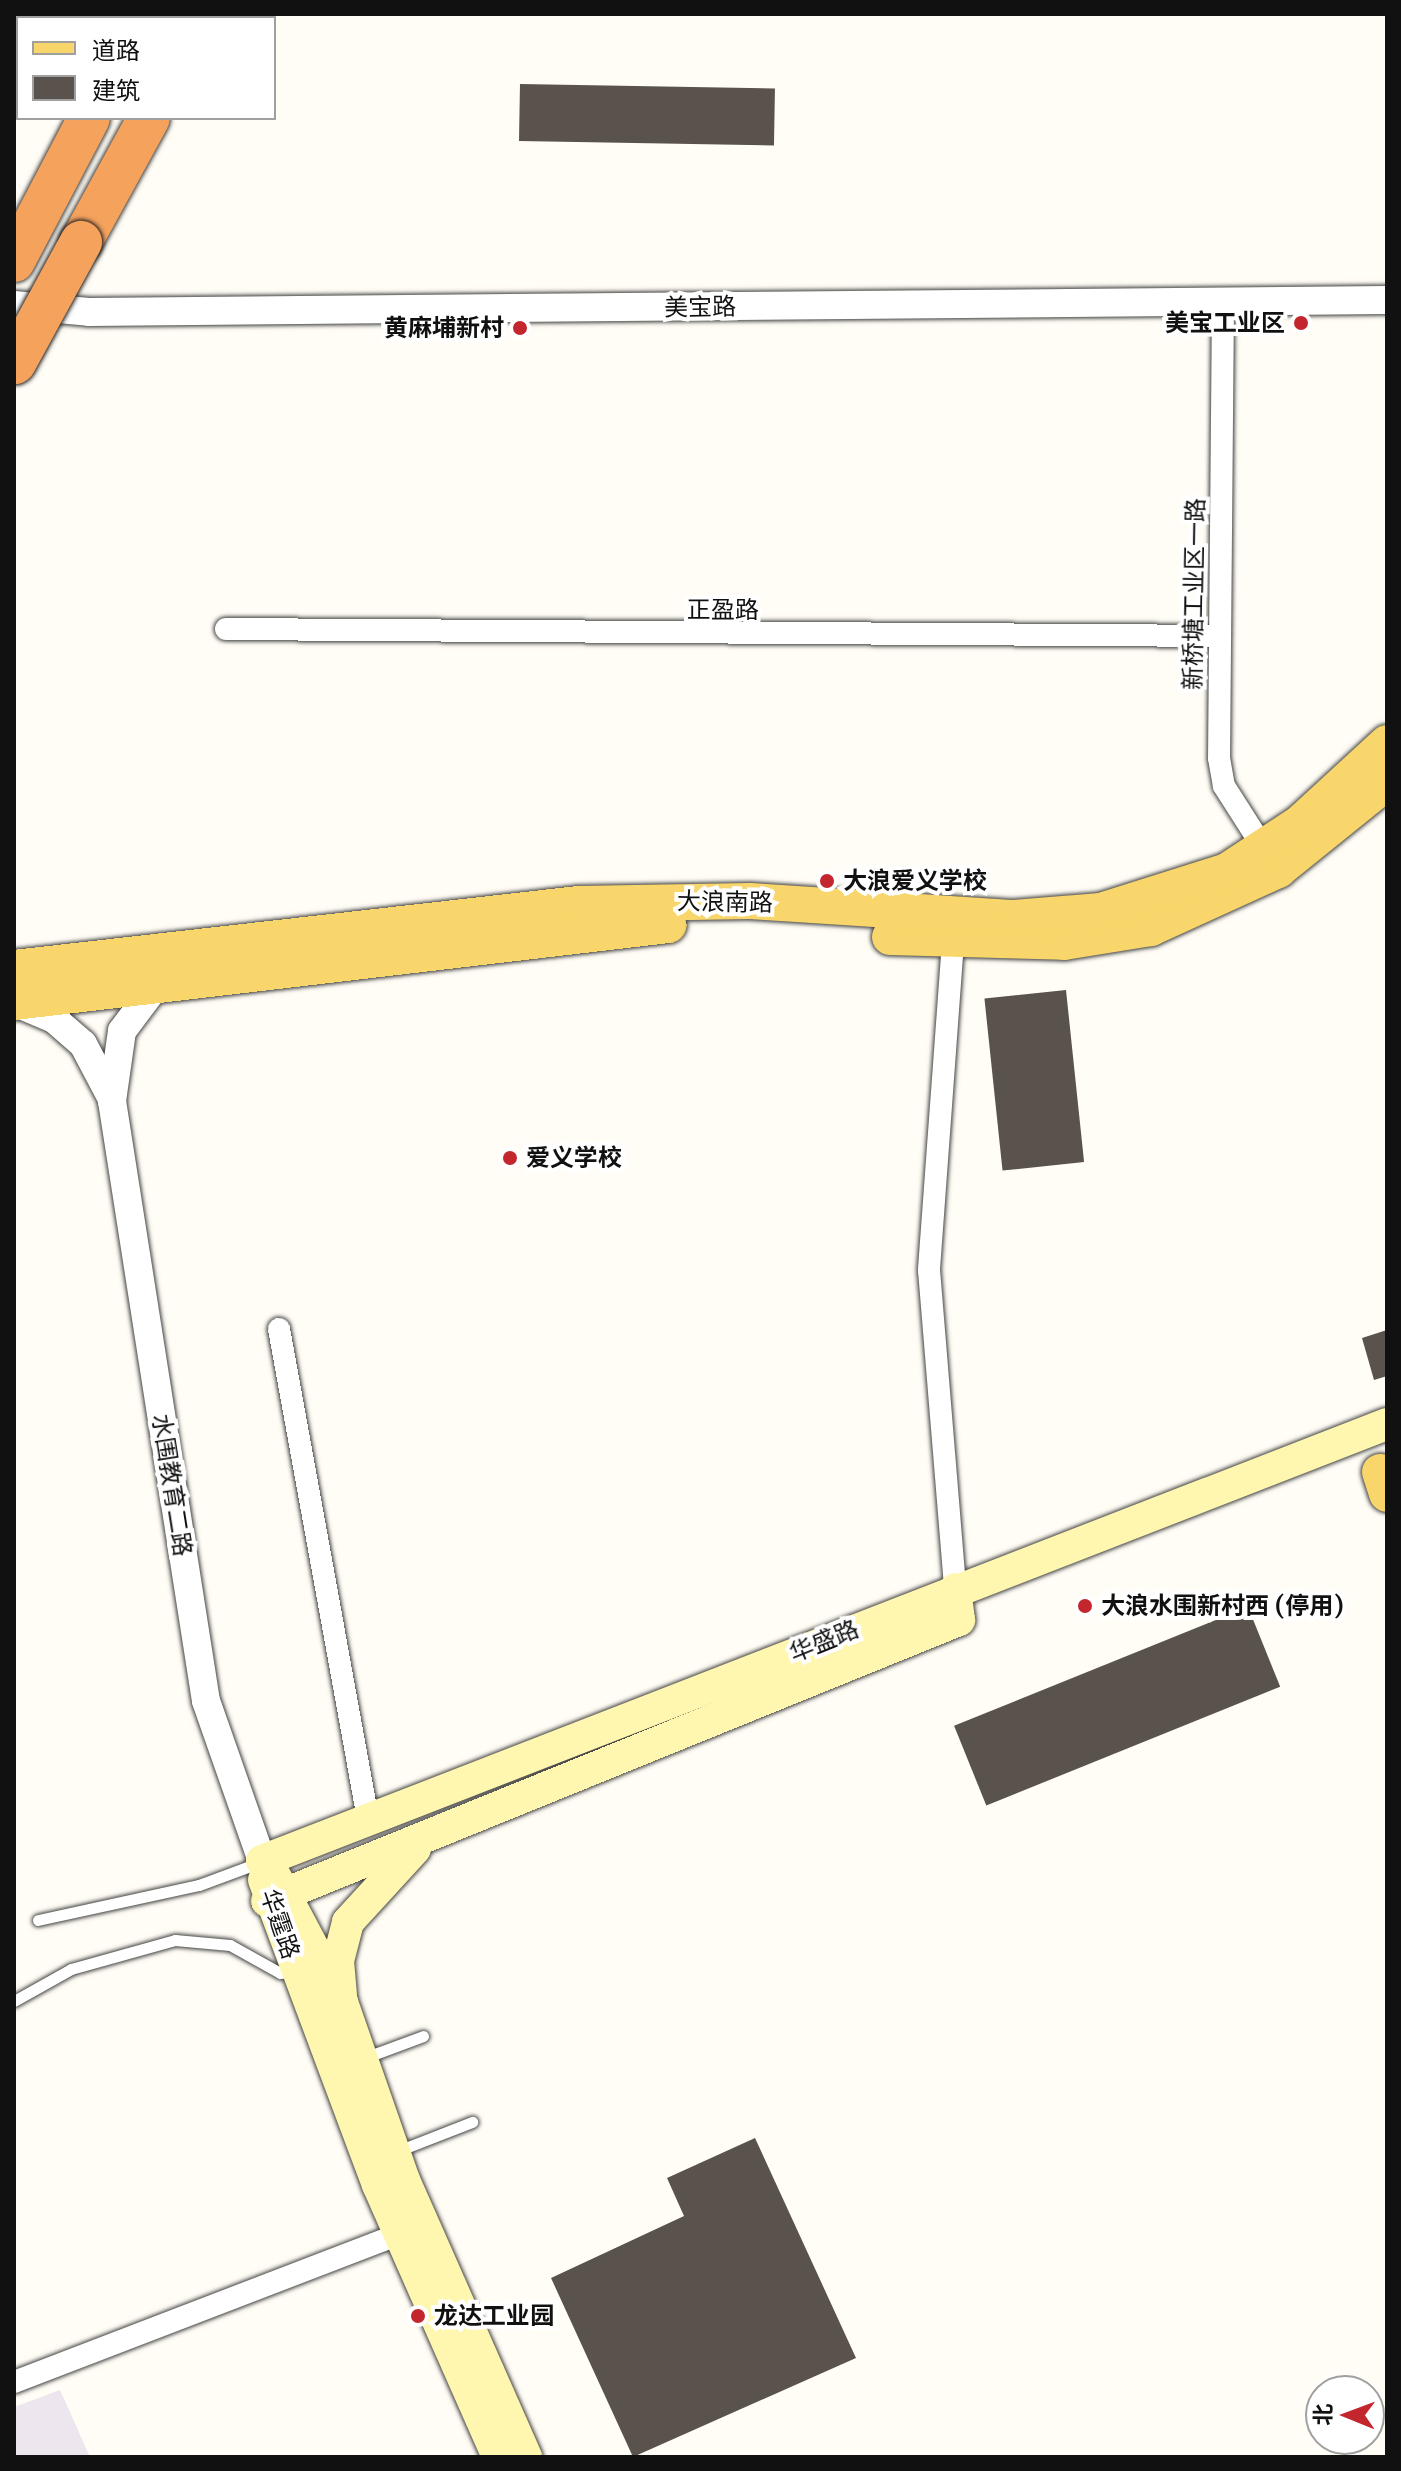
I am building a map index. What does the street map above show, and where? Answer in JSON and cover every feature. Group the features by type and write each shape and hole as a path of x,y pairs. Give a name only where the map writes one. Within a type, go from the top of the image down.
{"highway":[{"path":"22,244 88,120"},
{"path":"15,364 148,120"}],"main road":[{"name":"大浪南路","path":"14,968 578,904 750,901 1058,916 1177,891 1270,859 1387,743"},
{"name":"大浪南路","path":"14,1002 625,927 740,925 953,942 1064,942 1151,928 1270,859 1387,782"},
{"name":"华盛路","path":"277,1896 438,1834 957,1604 1387,1424"},
{"name":"华盛路","path":"262,1861 957,1604"},
{"path":"342,2002 338,1961 348,1922 382,1880 438,1834"},
{"name":"华霆路","path":"262,1861 277,1896 342,2002 395,2153 526,2457"},
{"name":"华霆路","path":"277,1896 296,1971 400,2234 498,2457"}],"street":[{"name":"美宝路","path":"14,305 89,312 1387,300"},
{"name":"新桥塘工业区一路","path":"1223,302 1220,636 1224,786 1270,859"},
{"name":"正盈路","path":"226,629 1220,636"},
{"path":"953,942 929,1270 957,1604"},
{"path":"112,1101 122,1031 155,987"},
{"path":"14,1002 54,1019 83,1044 112,1101"},
{"name":"水围教育二路","path":"112,1101 206,1701 262,1861"},
{"path":"279,1329 368,1821"},
{"path":"14,2382 400,2234"}],"lane":[{"path":"38,1920 199,1885 262,1861"},
{"path":"14,2001 71,1969 175,1940 230,1945 280,1973 296,1971"},
{"path":"362,2059 423,2036"},
{"path":"395,2153 472,2122"}],"shaded area":[{"path":"60,2390 90,2457 14,2457 14,2407"}],"building":[{"path":"520,84 775,88 774,145 519,141"},
{"path":"1066,990 1084,1162 1003,1171 984,999"},
{"path":"1387,1330 1387,1376 1374,1380 1362,1338"},
{"path":"1248,1607 1280,1687 986,1805 954,1726"},
{"path":"755,2138 856,2358 633,2457 551,2278 684,2216 667,2178"}],"waterway":[{"path":"14,63 16,59"}],"place":[{"name":"美宝工业区","path":"1301,323"},
{"name":"黄麻埔新村","path":"520,328"},
{"name":"大浪爱义学校","path":"827,881"},
{"name":"爱义学校","path":"510,1158"},
{"name":"大浪水围新村西 (停用)","path":"1085,1606"},
{"name":"龙达工业园","path":"418,2316"}]}
